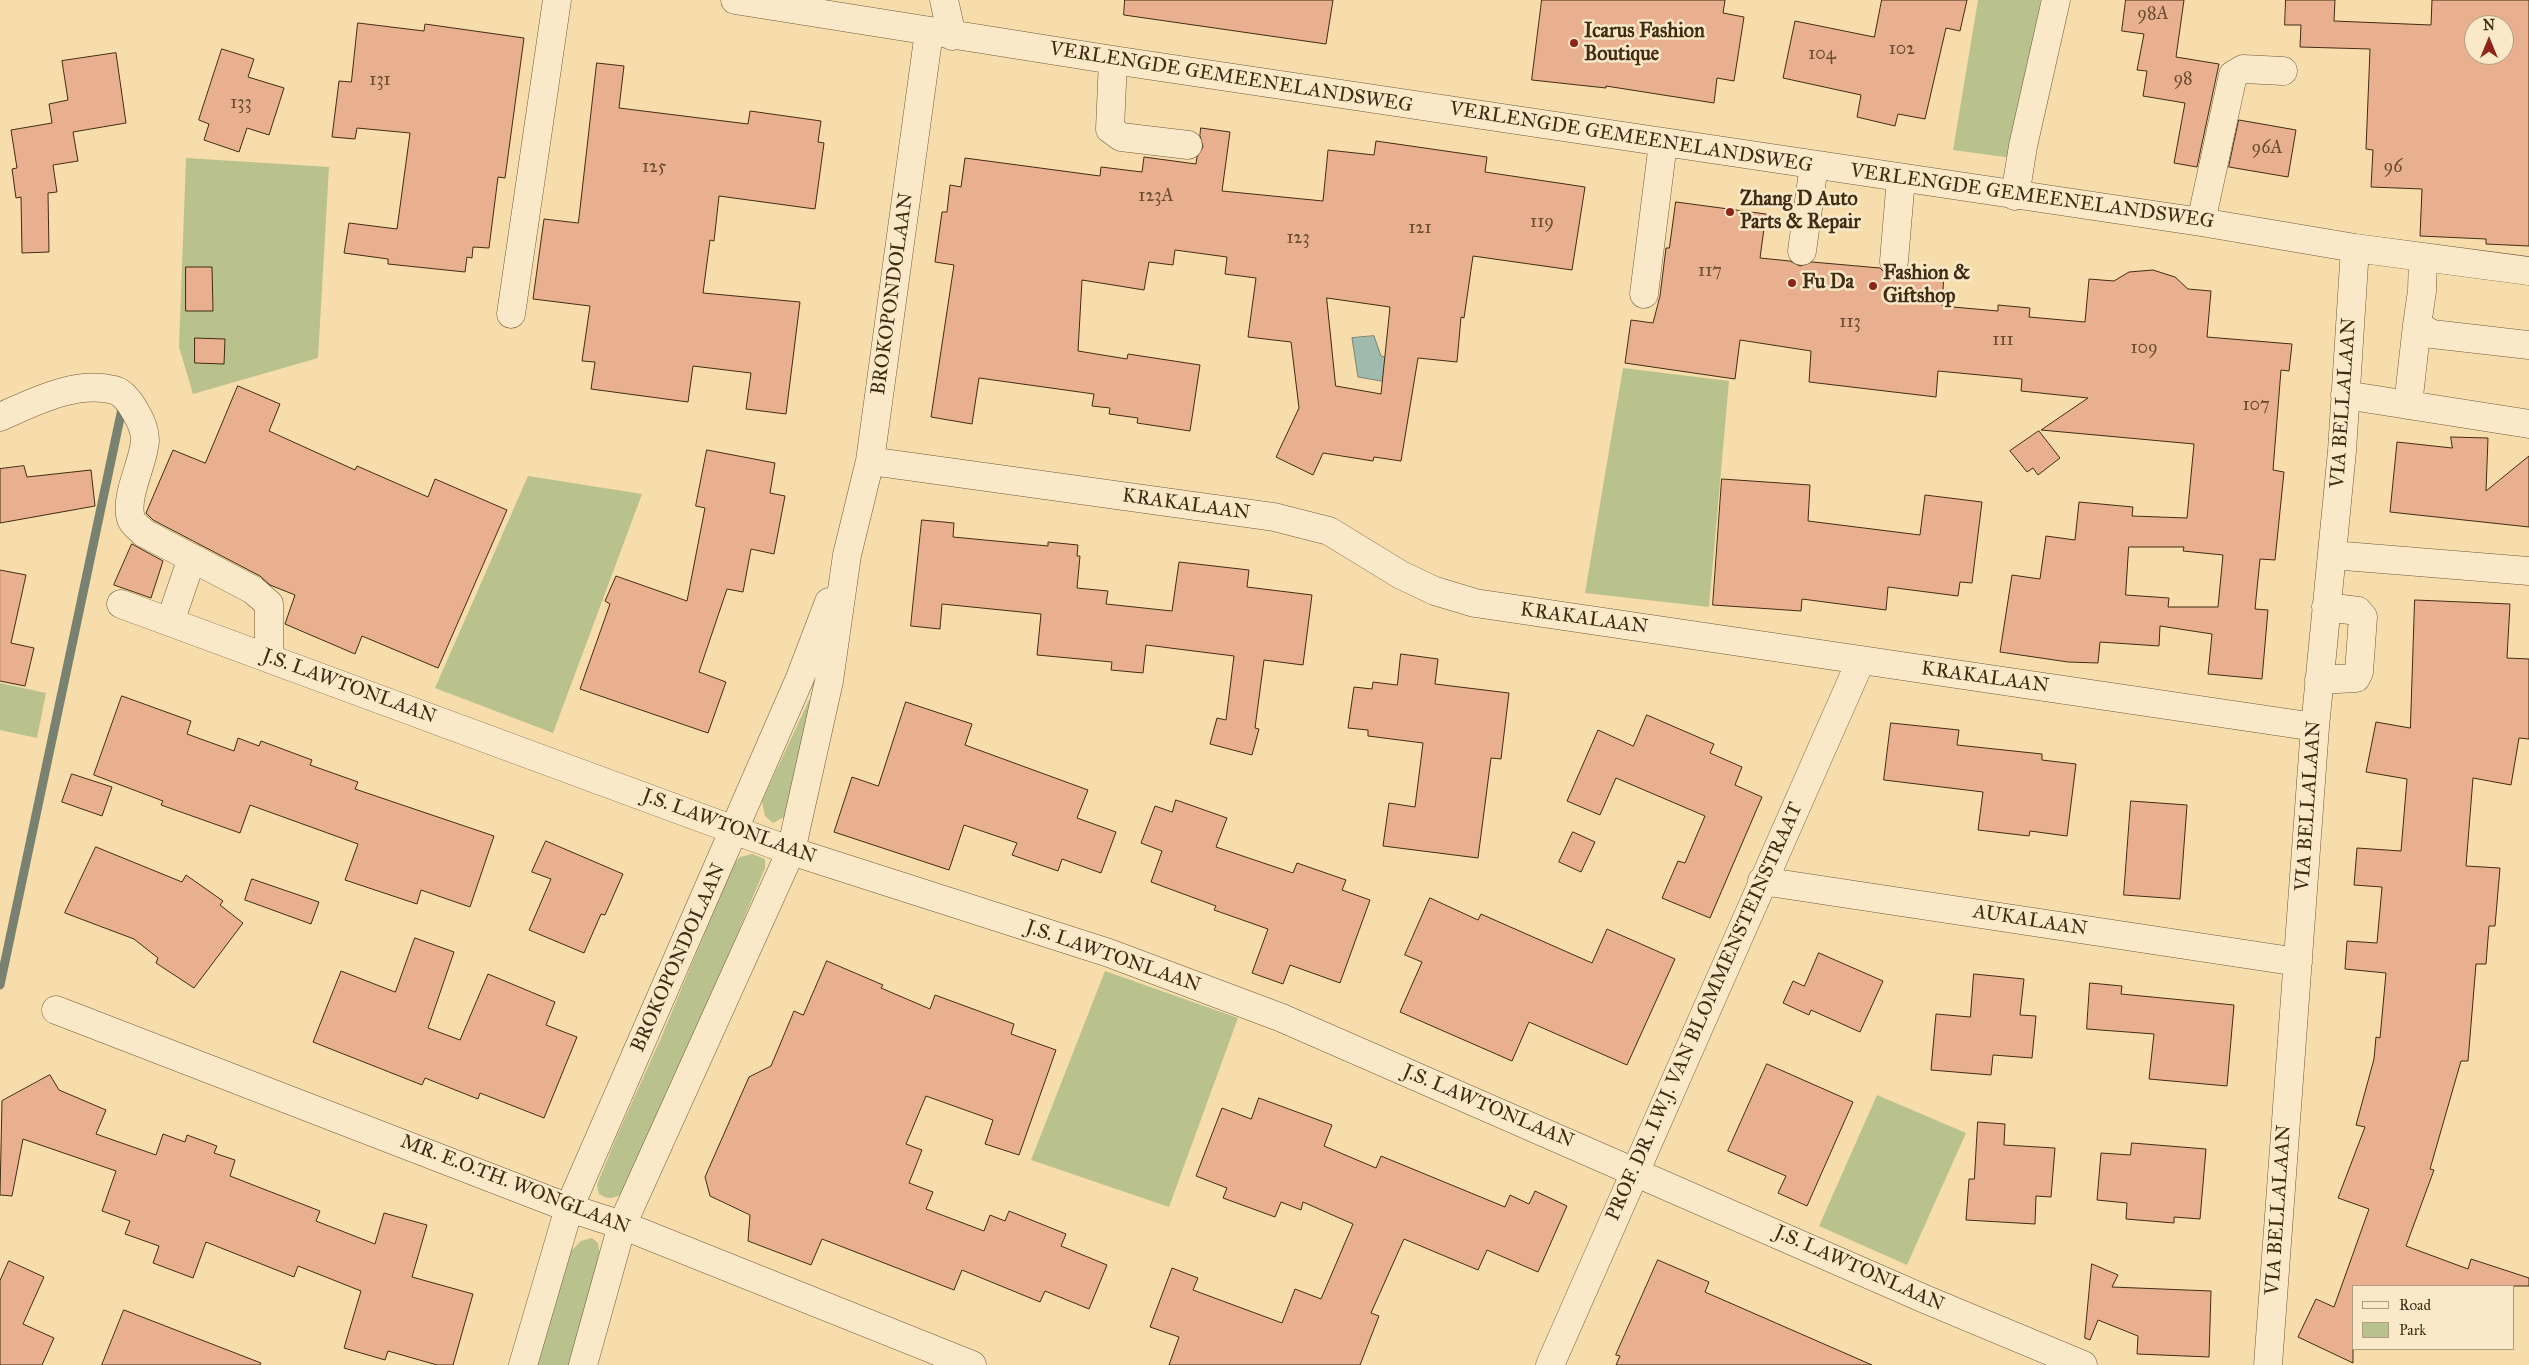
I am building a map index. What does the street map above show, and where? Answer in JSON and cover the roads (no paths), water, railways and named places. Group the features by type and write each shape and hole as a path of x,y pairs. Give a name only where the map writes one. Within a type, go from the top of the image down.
{"street":[{"path":"511,314 557,0"},
{"name":"VERLENGDE GEMEENELANDSWEG","path":"735,0 829,7 941,34 2015,196 2201,222 2355,248 2529,271"},
{"path":"941,34 944,0"},
{"path":"2015,196 2023,146 2056,0"},
{"name":"BROKOPONDOLAAN","path":"583,1365 622,1226 791,851 829,681 847,555 870,461 941,34"},
{"path":"1113,60 1110,129 1121,137 1188,145"},
{"path":"2201,222 2233,75 2244,69 2283,71"},
{"path":"1644,294 1662,143"},
{"path":"1802,251 1814,165"},
{"path":"1894,262 1900,178"},
{"name":"VIA BELLALAAN","path":"2268,1365 2315,727 2332,555 2355,248"},
{"path":"2408,405 2422,291 2423,257"},
{"path":"2417,325 2432,334 2529,345"},
{"path":"0,417 33,402 61,393 85,389 116,390 134,408 141,422 145,439 130,503 132,520 144,533 253,590 269,604 269,658"},
{"path":"2345,395 2529,424"},
{"name":"KRAKALAAN","path":"870,461 1274,517 1329,531 1402,575 1435,591 1475,603 2315,727"},
{"name":"BROKOPONDOLAAN","path":"523,1365 569,1208 800,678 847,555"},
{"path":"2332,555 2529,571"},
{"path":"170,622 192,558"},
{"name":"J.S. LAWTONLAAN","path":"121,604 791,851 1109,952 1264,1011 1927,1300 2083,1365"},
{"path":"2319,680 2356,678 2359,672 2363,617 2358,611 2326,607"},
{"name":"PROF. DR. I.W.J. VAN BLOMMENSTEINSTRAAT","path":"1550,1365 1861,660"},
{"name":"AUKALAAN","path":"1762,881 2298,962"},
{"name":"MR. E.O.TH. WONGLAAN","path":"56,1010 569,1208 622,1226 972,1365"}],"waterway":[{"path":"0,985 123,404"}],"place":[{"name":"Icarus Fashion Boutique","path":"1574,43"},
{"name":"Zhang D Auto Parts & Repair","path":"1730,212"},
{"name":"Fu Da","path":"1792,283"},
{"name":"Fashion & Giftshop","path":"1873,286"}]}
